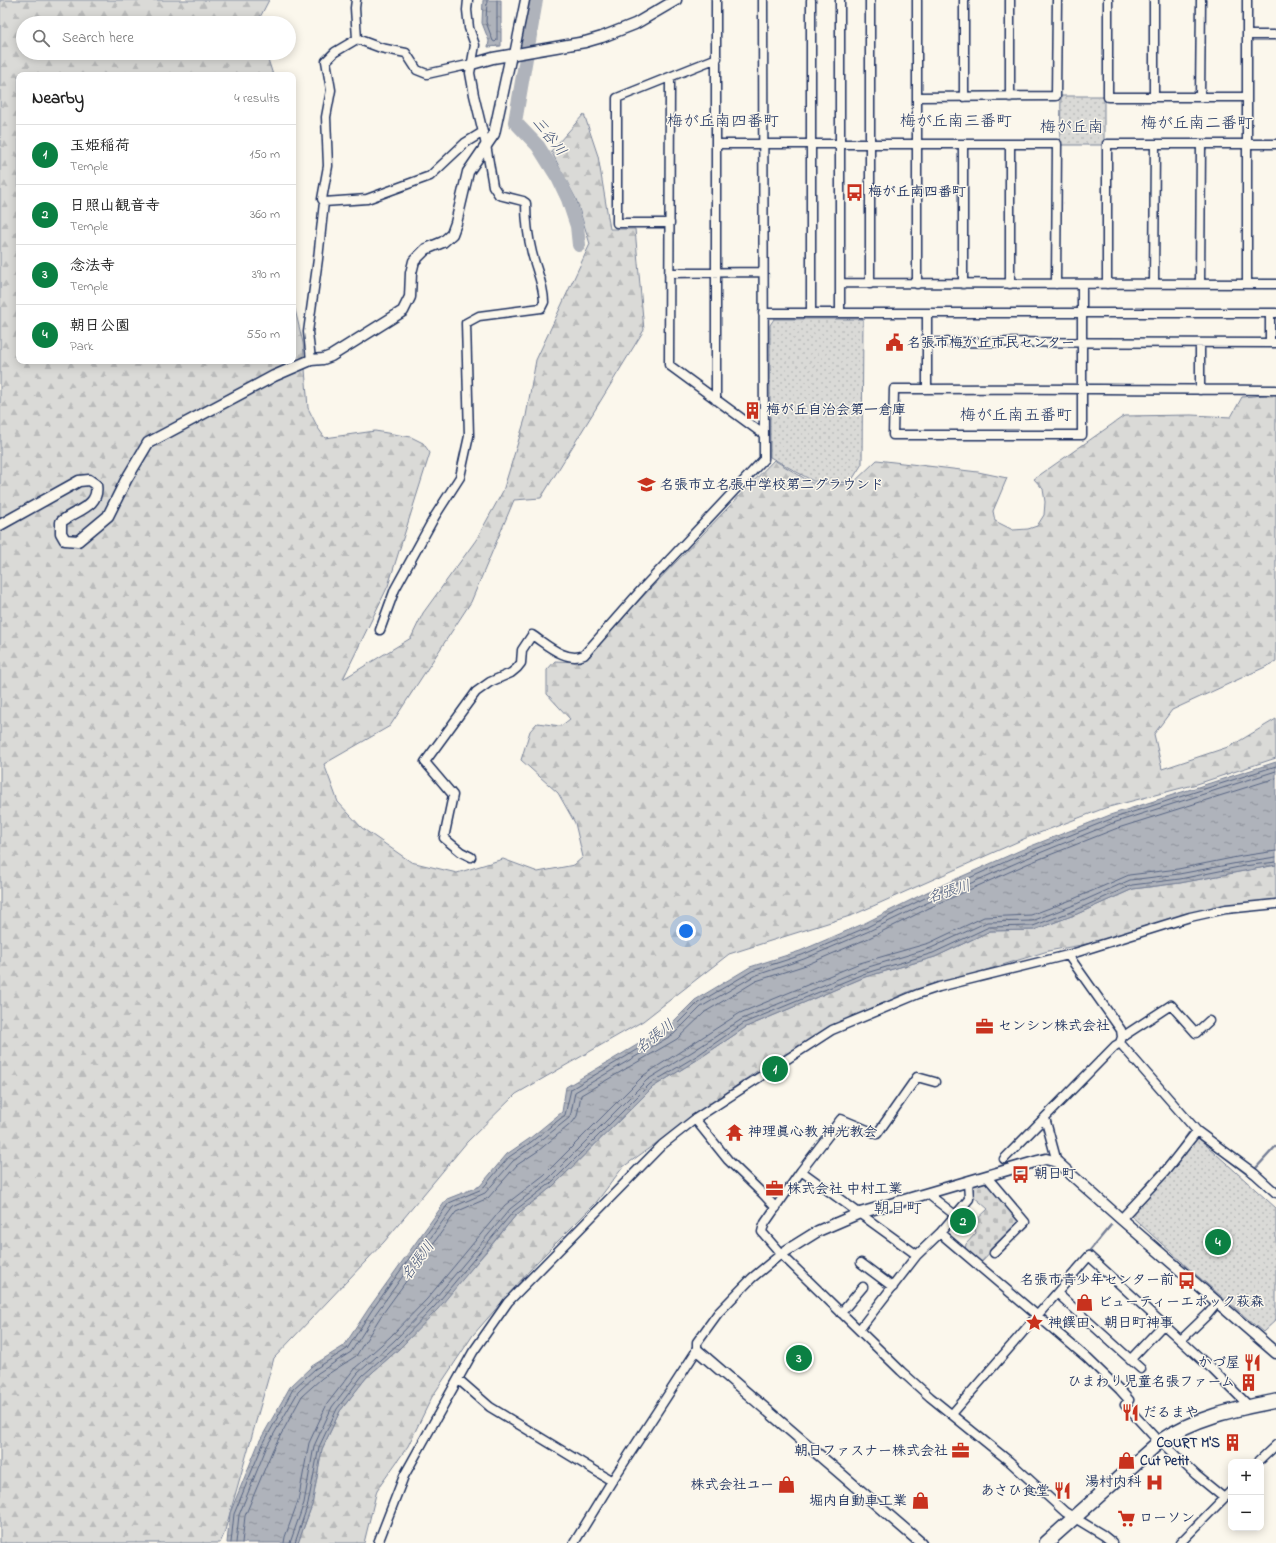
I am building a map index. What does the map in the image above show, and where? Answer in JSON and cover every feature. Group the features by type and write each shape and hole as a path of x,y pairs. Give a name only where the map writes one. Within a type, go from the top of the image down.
{"main road":[{"path":"1046,1543 1170,1434 1212,1416 1249,1406 1276,1401"}],"street":[{"path":"356,0 355,8 357,39"},
{"path":"380,630 395,589 435,516 460,477 469,436 466,323 478,316 541,308 544,302 526,220 526,203 523,200 499,195 493,186 486,145 470,73 475,45 469,28 467,10 468,0"},
{"path":"0,525 79,481 89,480 96,484 98,492 94,499 88,506 68,516 61,522 61,533 65,540 78,541 108,516 126,480 148,443 274,376 311,360 323,359 332,356 403,311 410,297 411,273 414,261 426,249 443,242 452,234 468,172 494,134 514,54 525,0"},
{"path":"357,39 381,48 406,53 417,70 427,74 493,58 586,42 620,31 645,19 676,0"},
{"path":"716,0 716,400"},
{"path":"471,857 461,852 444,838 453,795 425,762 476,692 490,682 511,673 517,668 521,663 522,650 532,635 568,656 579,657 584,655 643,588 764,459 763,0"},
{"path":"811,0 811,313"},
{"path":"840,0 840,313"},
{"path":"870,0 870,284"},
{"path":"917,0 917,284"},
{"path":"964,0 964,97"},
{"path":"1010,0 1010,97"},
{"path":"917,97 1056,96 1057,0"},
{"path":"1108,0 1108,97 1247,97"},
{"path":"1154,0 1154,96"},
{"path":"1200,0 1200,97"},
{"path":"1247,284 1248,0"},
{"path":"1247,35 1276,35"},
{"path":"311,360 308,332 324,202 322,199 328,166 326,117 331,90 326,61 335,52 357,39"},
{"path":"670,223 617,223 617,98 717,58"},
{"path":"670,76 669,364 763,434"},
{"path":"324,202 367,199 430,176 465,143 483,132"},
{"path":"717,144 1057,144 1056,284"},
{"path":"963,144 964,284"},
{"path":"1010,144 1010,284"},
{"path":"1107,284 1107,144 1276,144"},
{"path":"1154,284 1155,144"},
{"path":"1200,284 1201,144"},
{"path":"670,272 763,272"},
{"path":"840,283 1276,284"},
{"path":"1082,284 1082,314 1082,343 1082,389 1082,435 893,435 894,389 1082,389 1276,390"},
{"path":"763,313 1273,313 1273,343 927,342"},
{"path":"927,313 927,389"},
{"path":"1200,343 1200,390"},
{"path":"378,1543 404,1476 473,1352 508,1302 662,1145 695,1119 809,1045 842,1026 903,999 939,987 1068,955 1190,917 1226,909 1276,904"},
{"path":"1068,955 1121,1030 1121,1040 1195,1133 1251,1171 1276,1193"},
{"path":"1165,997 1196,1033 1209,1021"},
{"path":"1004,1159 1114,1046 1171,1005"},
{"path":"936,1082 917,1077 877,1134 841,1119 776,1208 762,1232 781,1254 901,1371 1009,1461 1065,1512 1075,1517 1113,1543"},
{"path":"1045,1118 1057,1162"},
{"path":"695,1119 728,1160 759,1189 776,1208"},
{"path":"1121,1219 1164,1173 1195,1133"},
{"path":"574,1543 612,1481 697,1350 697,1342 722,1308 752,1278 781,1254 818,1232 860,1213 1038,1161 1046,1160 1057,1162 1276,1353"},
{"path":"802,1171 917,1255"},
{"path":"987,1177 1025,1222 994,1253"},
{"path":"859,1330 917,1255 940,1233 969,1199 968,1182"},
{"path":"928,1194 955,1215"},
{"path":"940,1233 1086,1357 1129,1400 1125,1405 1160,1442 1224,1498"},
{"path":"952,1414 1036,1315 1089,1256 1213,1370 1249,1406"},
{"path":"861,1264 892,1287"},
{"path":"841,1313 863,1287"},
{"path":"1057,1293 1141,1369"},
{"path":"1180,1340 1208,1314 1218,1302"},
{"path":"1130,1360 1163,1325"},
{"path":"697,1350 921,1543"},
{"path":"458,1379 490,1407 612,1481"},
{"path":"1261,1459 1276,1445"},
{"path":"1180,1543 1228,1494"}],"green space":[{"path":"0,0 269,0 261,16 16,16 16,60 268,60 272,72 16,72 16,364 296,364 296,314 303,343 308,408 325,438 375,431 411,437 423,443 430,453 388,586 343,679 411,638 423,613 476,540 503,491 526,416 536,360 590,244 576,199 551,151 584,114 598,156 610,229 635,229 644,330 541,498 514,500 471,602 390,726 324,764 338,802 362,828 411,862 457,873 503,859 538,872 574,865 583,857 575,823 558,793 521,760 530,731 537,723 561,726 570,719 547,694 547,670 555,661 580,662 774,460 812,483 851,485 877,460 978,472 1007,478 993,511 995,521 1013,530 1028,529 1037,526 1044,515 1045,502 1043,489 1034,479 1124,416 1191,415 1231,417 1242,397 1276,394 1276,662 1172,710 1154,734 1162,769 1231,746 1276,719 1276,758 1197,784 1105,808 1026,838 853,915 729,954 643,1021 516,1094 467,1142 384,1242 274,1358 224,1534 220,1543 0,1543"},
{"path":"1061,96 1104,96 1104,145 1060,145"},
{"path":"774,319 863,319 862,464 850,483 813,481 770,457 770,325"},
{"path":"1276,865 1276,901 1109,940 1048,951 957,979 910,991 834,1026 757,1071 623,1167 595,1204 537,1262 473,1335 432,1397 408,1446 377,1490 364,1543 298,1543 312,1505 322,1449 340,1411 366,1378 400,1348 486,1252 516,1215 553,1186 653,1087 746,1027 865,977 935,957 990,931 1034,930 1077,914 1133,889 1180,883"},
{"path":"1196,1136 1276,1208 1276,1320 1263,1332 1193,1272 1129,1214 1182,1158"},
{"path":"986,1179 1020,1221 979,1264 965,1250 966,1244 976,1233 973,1223 988,1209 973,1196 971,1183"}],"water":[{"path":"483,0 501,0 501,46 488,47 489,41 482,23"},
{"name":"名張川","path":"1276,762 1276,865 1180,883 1133,889 1077,914 1034,930 990,931 935,957 865,977 746,1027 653,1087 553,1186 516,1215 438,1309 400,1348 366,1378 340,1411 322,1449 312,1505 298,1543 227,1543 230,1513 259,1442 290,1387 312,1366 344,1346 369,1308 447,1199 480,1186 507,1154 529,1139 562,1112 566,1087 669,1026 695,1000 750,967 800,951 863,924 927,892 1021,850 1110,815"}],"waterway":[{"name":"三谷川","path":"536,0 515,122 538,146 558,178 568,199 577,226 579,245"},
{"path":"1126,1208 1172,1157 1189,1133 1192,1134"},
{"path":"1203,1140 1247,1174 1256,1168 1276,1146"},
{"path":"1087,1254 1111,1225"}],"place":[{"name":"梅が丘南四番町","path":"855,192"},
{"name":"名張市梅が丘市民センター","path":"894,343"},
{"name":"梅が丘自治会第一倉庫","path":"753,410"},
{"name":"名張市立名張中学校第二グラウンド","path":"647,485"},
{"name":"センシン株式会社","path":"985,1026"},
{"name":"玉姫稲荷","path":"775,1069"},
{"name":"神理眞心教 神光教会","path":"735,1132"},
{"name":"朝日町","path":"1021,1174"},
{"name":"株式会社 中村工業","path":"774,1189"},
{"name":"日照山観音寺","path":"963,1221"},
{"name":"朝日公園","path":"1218,1242"},
{"name":"名張市青少年センター前","path":"1187,1280"},
{"name":"ビューティーエポック萩森","path":"1085,1302"},
{"name":"神饌田、朝日町神事","path":"1035,1323"},
{"name":"念法寺","path":"799,1358"},
{"name":"かづ屋","path":"1253,1363"},
{"name":"ひまわり児童名張ファーム","path":"1248,1382"},
{"name":"だるまや","path":"1130,1413"},
{"name":"COURT M'S","path":"1233,1443"},
{"name":"朝日ファスナー株式会社","path":"961,1451"},
{"name":"Cut Petit","path":"1127,1461"},
{"name":"湯村内科","path":"1154,1482"},
{"name":"株式会社ユー","path":"787,1485"},
{"name":"あさひ食堂","path":"1063,1491"},
{"name":"堀内自動車工業","path":"920,1501"},
{"name":"ローソン","path":"1126,1518"}],"district":[{"name":"梅が丘南四番町","path":"723,122"},
{"name":"梅が丘南三番町","path":"956,122"},
{"name":"梅が丘南二番町","path":"1197,124"},
{"name":"梅が丘南","path":"1072,128"},
{"name":"梅が丘南五番町","path":"1016,416"},
{"name":"朝日町","path":"898,1209"}]}
